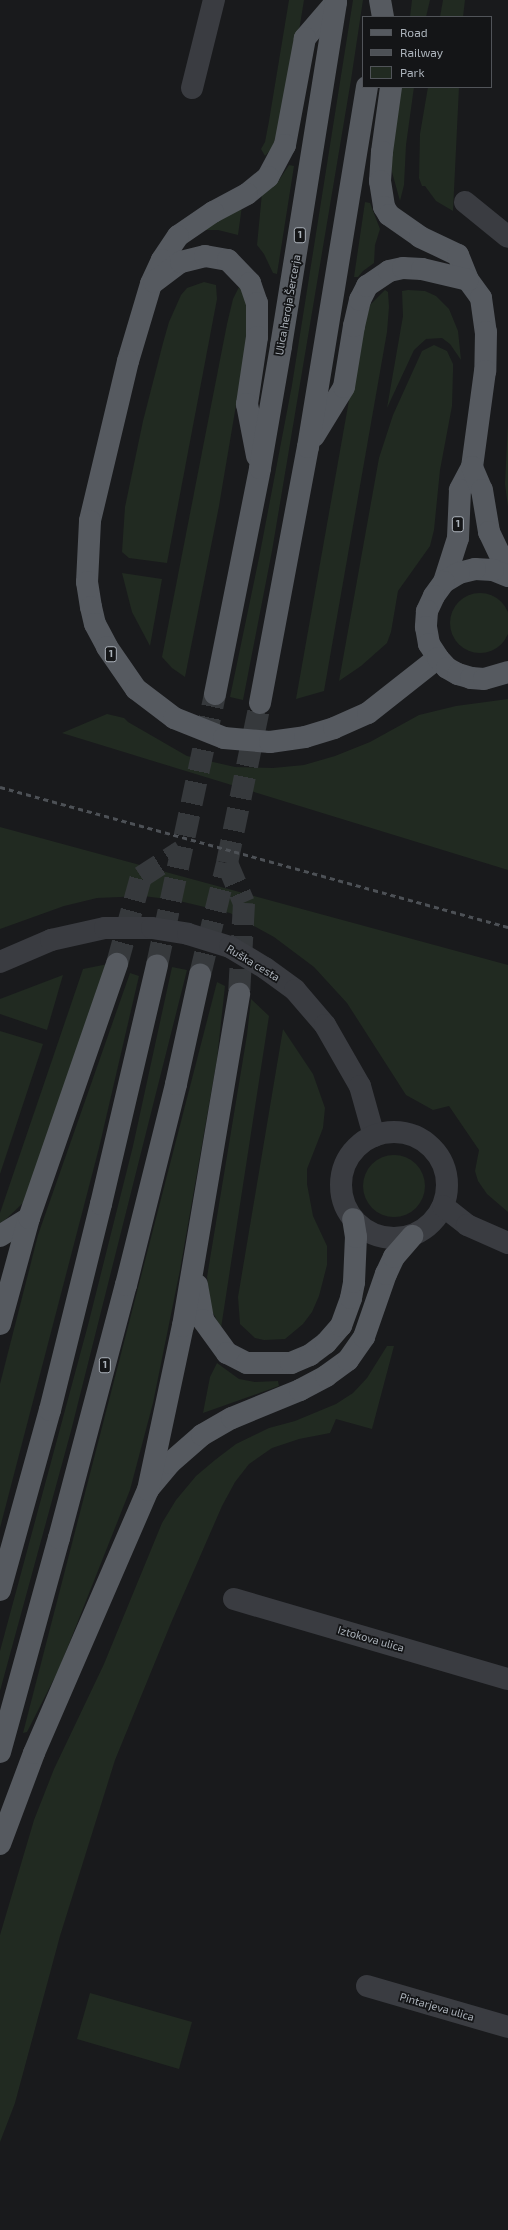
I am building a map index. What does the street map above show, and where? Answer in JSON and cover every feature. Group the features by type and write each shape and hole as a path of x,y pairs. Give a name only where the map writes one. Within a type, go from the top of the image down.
{"main road":[{"path":"377,16 380,0"},
{"path":"380,0 383,16"},
{"name":"1","path":"336,1 305,38 285,145 268,177 247,194 213,212 178,236 162,260 151,284 128,361 90,522 87,582 95,624 122,671 136,689 174,718 224,738 270,742 305,737 334,728 368,713 438,658"},
{"name":"Ulica heroja Šercerja","path":"260,468 307,190 336,1"},
{"path":"260,703 308,447 367,88"},
{"name":"1","path":"391,88 380,174 381,195 384,207 389,215 415,234 458,255 468,280 481,298 486,332 484,379 472,468 460,490 458,538 444,582"},
{"name":"1","path":"151,284 181,262 205,256 228,260 250,283 257,303 257,337 247,404 260,468 215,694"},
{"path":"308,447 344,387 354,326 360,300 367,286 389,271 403,268 422,269 468,280"},
{"path":"472,468 482,490 488,532 508,572"},
{"path":"508,576 493,570 475,569 459,573 444,582 434,596 427,611 426,627 429,644 438,658 458,674 471,678 484,679 497,677 508,672"},
{"path":"0,1324 29,1218 117,964"},
{"path":"0,1590 50,1410 157,965"},
{"name":"1","path":"0,1752 59,1538 126,1285 176,1084 200,975"},
{"path":"0,1844 37,1746 148,1490 183,1326 239,994"},
{"path":"0,1236 29,1218"},
{"path":"196,1255 198,1297 203,1320 227,1353 246,1363 291,1364 310,1355 326,1343 343,1321 351,1298 354,1282 356,1237 353,1219"},
{"path":"148,1490 170,1463 202,1435 232,1418 300,1390 326,1376 348,1360 364,1337 386,1274 394,1257 412,1236"}],"street":[{"path":"192,88 214,0"},
{"path":"465,202 508,237"},
{"name":"Ruška cesta","path":"0,962 51,940 105,928 152,928 188,934 230,948 265,968 295,990 325,1025 360,1086 374,1136"},
{"path":"386,1132 406,1134 420,1138 434,1149 446,1172 447,1190 443,1206 438,1216 427,1227 412,1236 393,1238 378,1236 364,1229 353,1219 344,1203 341,1190 342,1177 346,1162 360,1144 374,1136 386,1132"},
{"path":"443,1206 467,1225 508,1243"},
{"name":"Iztokova ulica","path":"234,1599 508,1679"},
{"name":"Pintarjeva ulica","path":"367,1986 508,2027"}],"green space":[{"path":"289,0 304,0 286,111 273,147 265,156 261,149 265,142 269,121"},
{"path":"353,0 363,0 351,80 272,551 243,700 230,697 260,553 292,385"},
{"path":"412,0 430,0 426,16 410,16"},
{"path":"443,0 465,0 463,16 440,16"},
{"path":"399,88 414,88 406,145 404,185 400,201 392,172 391,150"},
{"path":"428,88 459,88 453,211 436,201 425,186 422,186 419,178 420,134"},
{"path":"289,165 294,166 277,274 273,273 264,254 257,245 262,193 277,183"},
{"path":"365,202 370,203 380,229 375,245 374,263 363,271 358,277 354,277"},
{"path":"242,206 238,235 218,230 202,230"},
{"path":"204,282 216,285 217,299 167,563 129,558 122,552 125,507 143,421 163,343 169,322 181,295 187,288"},
{"path":"240,285 247,303 249,328 219,506 185,677 172,668 162,657 227,324 233,299"},
{"path":"385,290 388,292 389,307 387,332 324,691 296,699 357,355 370,305"},
{"path":"402,291 425,291 436,296 449,309 458,331 461,360 450,344 442,338 426,339 414,350 387,408 403,316"},
{"path":"434,345 447,351 453,364 453,371 452,406 440,470 434,530 430,546 398,591 391,632 387,643 361,666 339,681 379,458 393,415 422,351"},
{"path":"508,423 508,507 505,484"},
{"path":"122,573 162,579 150,646 132,612"},
{"path":"474,593 486,593 492,595 505,606 508,611 508,635 497,648 492,651 486,653 474,653 468,651 455,640 452,635 450,629 450,617 452,611 463,598 468,595"},
{"path":"508,699 508,870 62,733 107,714 124,718 128,722 187,756 235,767 273,768 304,765 335,756 370,742 419,715 456,706"},
{"path":"0,827 508,965 508,1212 487,1194 478,1181 475,1171 479,1150 449,1106 433,1110 406,1095 347,1003 314,967 274,937 230,913 175,900 143,896 97,898 64,906 0,929"},
{"path":"108,964 23,1203 0,1223 0,1213 83,969"},
{"path":"172,967 187,970 71,1431 0,1691 0,1651 88,1325 133,1146"},
{"path":"130,973 139,976 99,1148 0,1528 0,1384 38,1235"},
{"path":"63,975 47,1030 0,1014 0,999"},
{"path":"217,982 225,986 217,1059 180,1270 153,1403 130,1490 59,1669 27,1732 23,1733"},
{"path":"251,999 269,1016 221,1328 211,1309 207,1277 247,1035"},
{"path":"283,1029 313,1074 325,1108 323,1128 307,1169 307,1184 313,1216 327,1246 327,1265 319,1296 312,1312 303,1324 285,1339 264,1340 255,1338 240,1324 238,1297"},
{"path":"0,1031 43,1044 0,1174"},
{"path":"394,1155 411,1160 416,1164 420,1169 425,1186 420,1203 416,1208 411,1212 394,1217 377,1212 372,1208 368,1203 363,1186 368,1169 372,1164 377,1160"},
{"path":"387,1346 394,1346 372,1429 336,1419 330,1433 299,1439 272,1448 249,1464 235,1482 222,1506 171,1623 115,1760 60,1936 15,2103 0,2142 0,1935 34,1820 54,1769 104,1664 162,1523 176,1500 196,1476 215,1460 236,1444 269,1428 295,1421 336,1404 353,1393 367,1378"},
{"path":"217,1363 239,1379 255,1382 278,1381 279,1386 203,1413 210,1377"},
{"path":"90,1993 192,2022 179,2069 77,2039"}],"tunnel":[{"path":"157,965 215,694"},
{"path":"200,975 227,863 260,703"},
{"path":"117,964 141,877 181,851"},
{"path":"227,863 244,903 239,994"}],"railway":[{"path":"0,787 508,927"}]}
